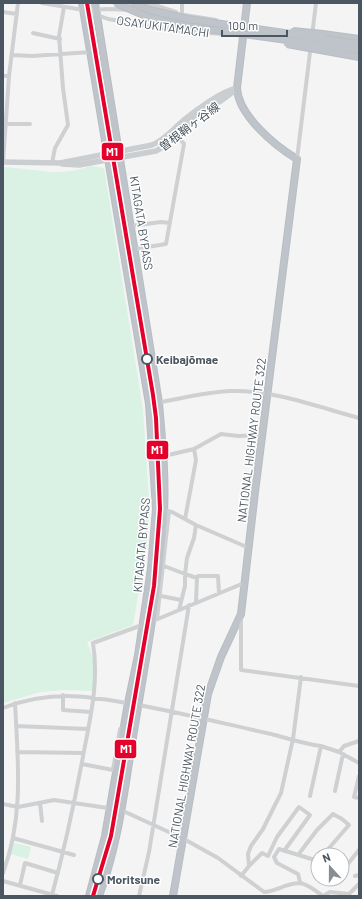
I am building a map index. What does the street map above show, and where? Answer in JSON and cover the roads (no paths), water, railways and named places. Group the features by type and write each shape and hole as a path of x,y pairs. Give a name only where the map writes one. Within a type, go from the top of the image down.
{"highway":[{"name":"KITAGATA BYPASS","path":"82,3 92,52 149,404 156,509 151,568 143,625 128,703 111,808 89,896"},
{"name":"KITAGATA BYPASS","path":"95,3 159,403 164,456 166,511 155,620 138,706 121,810 106,878 99,896"},
{"path":"116,3 148,17 195,28 359,57"},
{"path":"132,3 168,15 359,41"},
{"path":"247,3 243,26 237,88 238,99 245,112 280,149 297,159"},
{"path":"195,28 359,51"},
{"name":"NATIONAL HIGHWAY ROUTE 322","path":"173,896 204,719 215,672 230,635 241,614 297,159"}],"main road":[{"path":"243,26 359,41"},
{"path":"243,35 311,46 359,51"},
{"name":"曽根鞘ヶ谷線","path":"120,155 161,141 192,114 230,89 237,88"},
{"name":"曽根鞘ヶ谷線","path":"3,162 60,163 70,166 109,156 156,151 177,135 189,123 230,96 237,88"}],"street":[{"path":"3,162 6,124 5,103 18,3"},
{"name":"OSAYUKITAMACHI","path":"42,3 64,8 97,12 109,9 183,14 243,26"},
{"path":"148,3 183,14"},
{"path":"181,31 183,14 182,3"},
{"path":"297,159 316,3"},
{"path":"52,163 55,148 68,125 63,88 60,39 64,8"},
{"path":"3,12 17,14"},
{"name":"OSAYUKITAMACHI","path":"97,12 108,19 181,31 243,35"},
{"path":"33,33 60,39"},
{"path":"12,55 61,55 92,52"},
{"path":"3,76 9,76"},
{"path":"6,124 30,124"},
{"path":"135,249 166,244 184,144 177,135"},
{"path":"131,226 161,222 170,223"},
{"path":"149,404 200,394 230,391 276,395 359,418"},
{"path":"164,456 194,449 221,434 238,436 263,435"},
{"path":"185,519 196,460 194,449"},
{"path":"156,509 166,511 249,548"},
{"path":"155,620 164,566 166,511"},
{"path":"178,610 181,600 187,558 194,538 196,525"},
{"path":"164,566 197,578 198,576 218,576 218,593"},
{"path":"196,602 197,578"},
{"path":"3,881 20,885 42,894 54,895 82,764 94,697 96,658 93,643 143,625 244,583"},
{"path":"160,596 181,600"},
{"path":"139,896 144,880 154,825 189,605"},
{"path":"241,614 241,670 302,677 359,686"},
{"path":"249,866 248,854 251,846 263,829 281,793 293,739 302,677"},
{"path":"63,695 63,710 91,712"},
{"path":"3,708 15,703 43,696 63,695 94,697 173,712 321,746 341,753 359,764"},
{"path":"3,872 13,838 18,807 15,703"},
{"path":"16,726 88,729"},
{"path":"82,764 113,770 120,729 124,728"},
{"path":"335,791 341,753 344,746 359,741"},
{"path":"310,796 321,746"},
{"path":"17,752 83,754"},
{"path":"359,776 354,797 359,798"},
{"path":"3,804 18,807 54,800 121,810 184,839 227,864 260,890 270,894 289,884 300,882 306,884 323,896 330,892 349,894 359,884"},
{"path":"40,803 42,821"},
{"path":"241,876 262,853 268,856 277,837 299,807 310,815 284,851"},
{"path":"298,855 317,830 333,814 342,818 349,825 330,847"},
{"path":"13,838 74,855"},
{"path":"300,882 298,874 276,863 274,857 279,849 310,859"},
{"path":"350,861 358,852"},
{"path":"20,885 25,863 58,873"}],"place":[{"name":"Keibajōmae","path":"147,359"},
{"name":"Moritsune","path":"98,879"}]}
